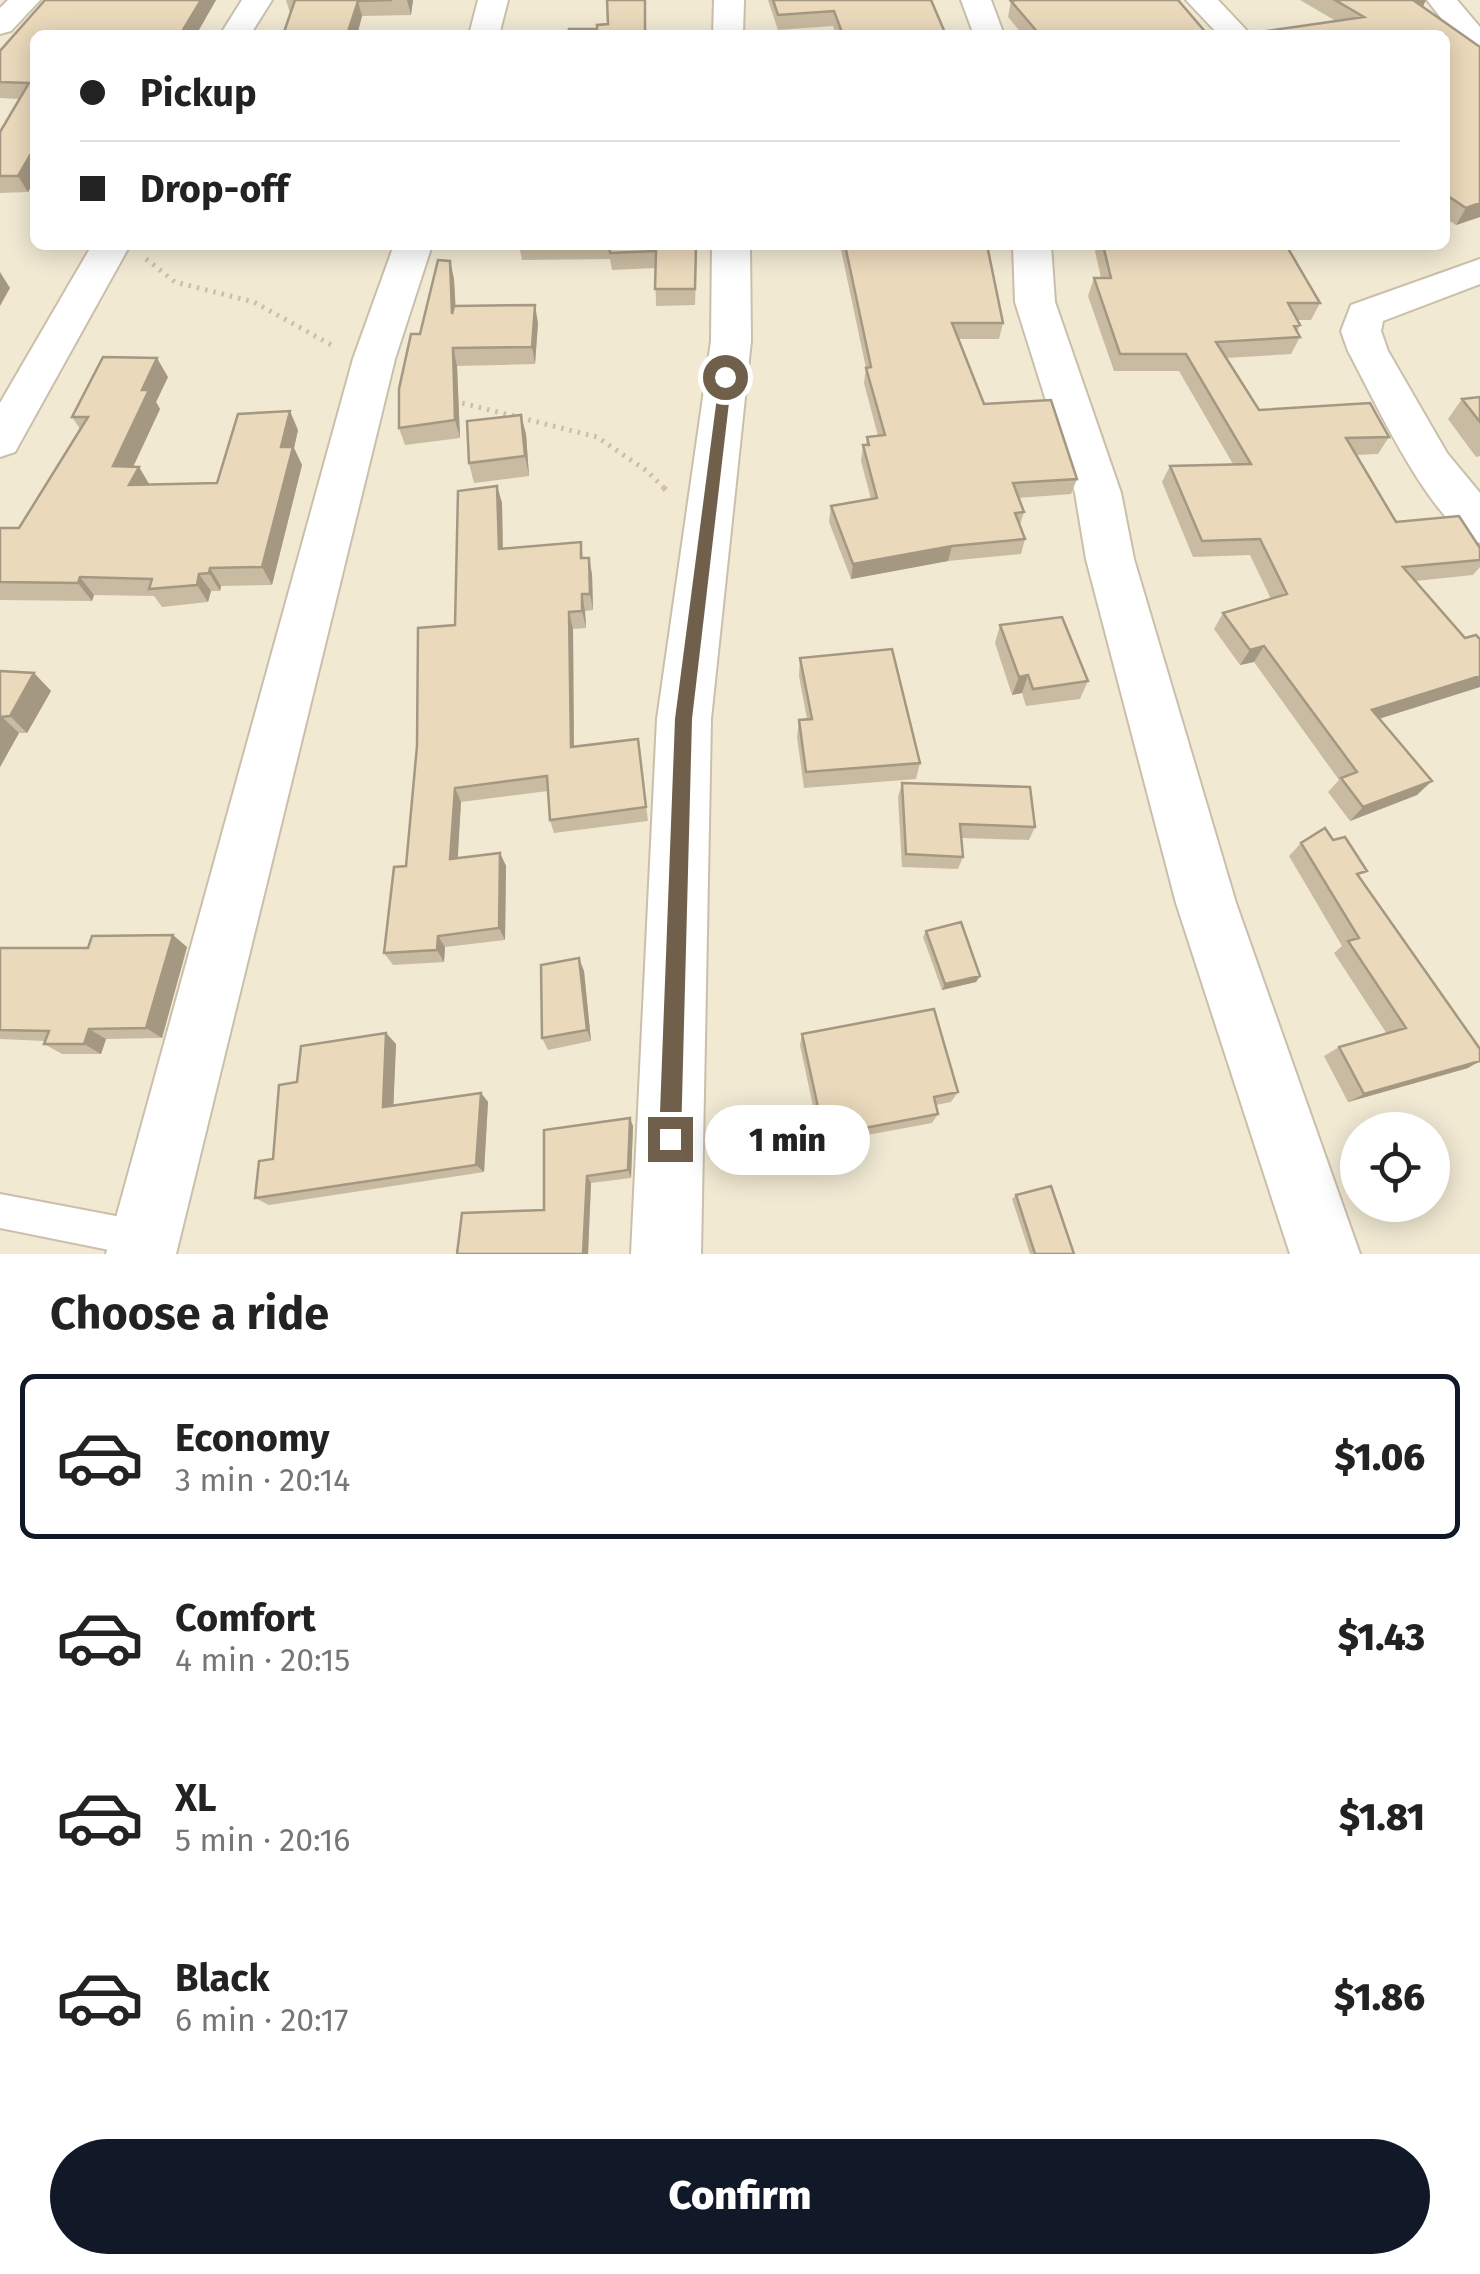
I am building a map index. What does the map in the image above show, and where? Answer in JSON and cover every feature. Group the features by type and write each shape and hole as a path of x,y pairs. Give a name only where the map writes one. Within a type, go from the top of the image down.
{"street":[{"path":"0,25 25,0"},
{"path":"238,30 257,0"},
{"path":"485,30 493,0"},
{"path":"728,0 728,30"},
{"path":"976,0 988,30"},
{"path":"1201,0 1231,30"},
{"path":"1442,0 1473,59"},
{"path":"0,440 108,250"},
{"path":"142,1247 374,359 411,250"},
{"path":"666,1254 684,719 730,342 732,250"},
{"path":"1032,250 1035,302 1098,493 1110,559 1206,903 1326,1254"},
{"path":"1480,271 1383,305 1366,314 1361,331 1368,351 1431,464 1480,524"}],"lane":[{"path":"0,1211 142,1247"}],"path":[{"path":"108,250 152,260 176,282 254,302 330,346 374,359"},
{"path":"447,399 597,437 647,471 706,540"}],"shaded area":[{"path":"0,0 1480,0 1480,1254 0,1254"}],"building":[{"path":"45,0 201,0 183,30 30,30 30,155 18,176 0,176 0,132 29,83 0,82 0,51"},
{"path":"295,0 392,0 358,1 349,30 285,30"},
{"path":"607,0 645,0 645,30 569,30 597,29 597,25 608,24"},
{"path":"773,0 931,0 944,30 841,30 834,11 778,15"},
{"path":"1178,0 1204,30 1036,30 1011,1"},
{"path":"1335,0 1413,0 1480,47 1480,203 1466,208 1450,197 1450,30 1273,30 1364,17"},
{"path":"610,250 696,250 695,289 655,289 656,251"},
{"path":"846,250 988,250 1003,323 952,323 984,404 1051,400 1077,479 1013,483 1024,512 1015,513 1025,539 952,546 853,564 831,506 877,498 863,445 869,445 867,437 885,435 866,368 871,367"},
{"path":"1104,250 1289,250 1320,303 1288,303 1300,325 1294,326 1300,337 1216,342 1259,410 1370,403 1389,437 1346,438 1396,522 1459,516 1480,548 1480,560 1403,567 1465,638 1476,635 1480,639 1480,676 1372,710 1432,781 1363,807 1341,778 1357,772 1264,646 1250,650 1223,613 1287,594 1260,539 1202,541 1170,466 1251,464 1186,354 1120,354 1094,278 1111,278"},
{"path":"438,260 450,261 452,314 454,306 535,305 532,347 453,348 455,420 399,428 399,389 411,334 420,334"},
{"path":"103,357 157,358 142,390 149,390 113,466 139,467 129,485 217,483 238,414 290,411 281,447 293,447 262,567 210,568 209,573 199,574 197,585 149,589 152,579 80,577 78,583 0,582 0,528 19,528 88,417 72,417"},
{"path":"1480,397 1480,422 1462,399"},
{"path":"521,415 525,456 469,463 467,421"},
{"path":"497,486 499,549 581,542 581,558 589,558 590,594 582,594 582,611 569,612 571,747 638,739 646,807 550,820 547,776 455,788 450,859 500,853 499,928 438,936 437,950 384,953 394,867 406,866 417,746 418,628 455,625 458,491"},
{"path":"1062,617 1088,681 1033,689 1028,675 1019,677 1000,625"},
{"path":"892,649 920,763 806,772 799,720 812,719 800,658"},
{"path":"0,671 34,673 10,716 0,717"},
{"path":"902,783 1030,787 1035,827 960,824 963,857 906,854"},
{"path":"1325,828 1333,840 1345,837 1367,871 1357,874 1480,1049 1480,1061 1364,1094 1339,1047 1406,1028 1348,941 1359,938 1301,843"},
{"path":"961,922 980,976 945,984 926,931"},
{"path":"173,935 146,1028 89,1029 84,1044 44,1044 49,1031 0,1030 0,948 88,948 92,936"},
{"path":"579,958 587,1030 542,1038 541,965"},
{"path":"934,1009 958,1092 934,1097 938,1114 854,1130 850,1115 821,1121 802,1034"},
{"path":"386,1033 383,1107 481,1093 476,1165 255,1198 259,1161 273,1159 279,1085 297,1082 301,1046"},
{"path":"630,1118 628,1170 587,1176 583,1254 457,1254 462,1213 544,1210 544,1130"},
{"path":"1051,1186 1074,1254 1035,1254 1016,1195"}],"route":[{"path":"670,1139 684,719 725,377"}]}
